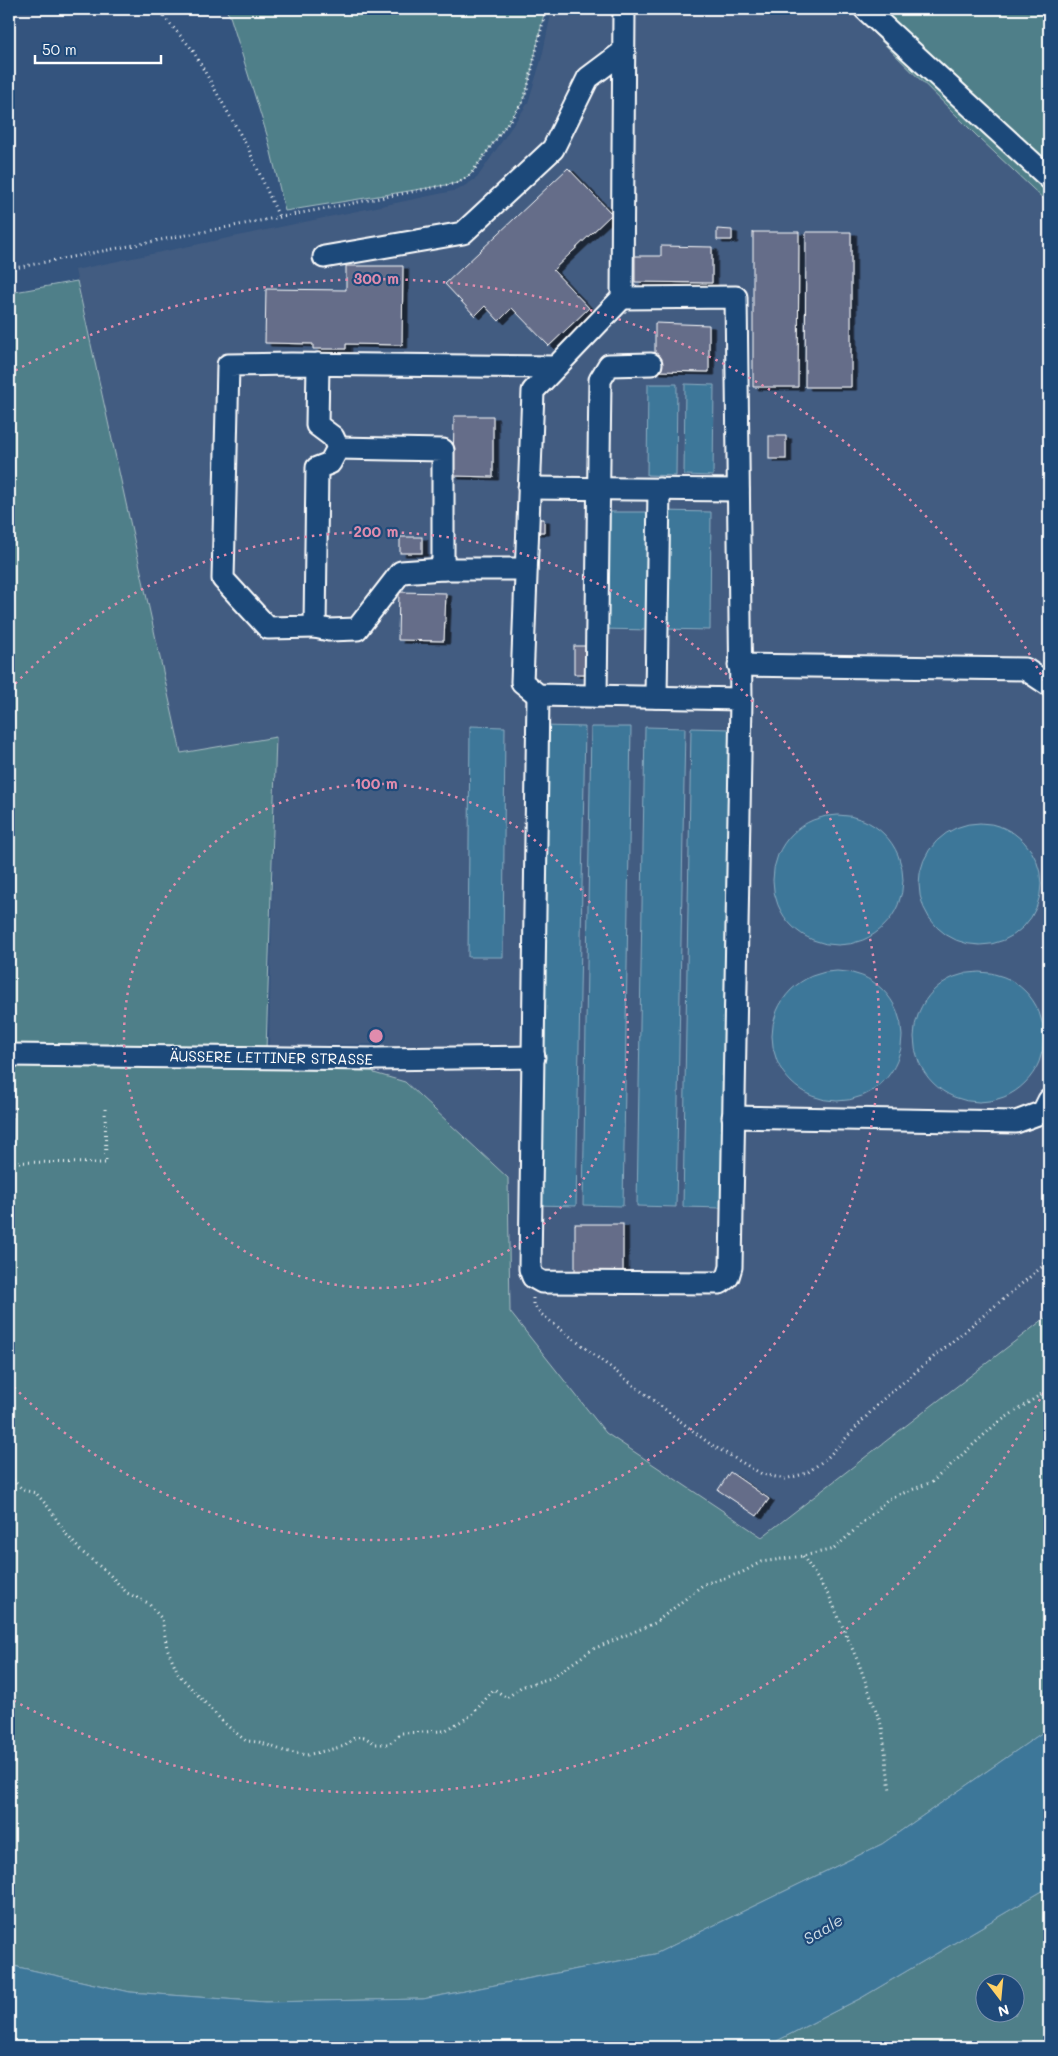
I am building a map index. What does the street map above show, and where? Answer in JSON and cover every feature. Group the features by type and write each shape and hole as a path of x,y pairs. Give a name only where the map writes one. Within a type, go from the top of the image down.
{"street":[{"path":"624,9 622,298 533,391 522,682 538,695 741,699"},
{"path":"865,9 1049,178"},
{"path":"324,257 463,233 553,149 588,78 624,51"},
{"path":"538,695 530,1269 533,1277 542,1282 720,1283 728,1277 731,1267 741,699 739,665 736,298 622,298"},
{"path":"526,569 443,569 401,572 357,628 329,630 315,627 268,628 224,579 228,365 318,364 555,367"},
{"path":"318,364 317,425 333,437 338,448"},
{"path":"596,696 600,380 609,365 651,364"},
{"path":"338,448 443,450 443,569"},
{"path":"315,627 317,468 330,463 338,448"},
{"path":"529,488 738,490"},
{"path":"656,696 659,490"},
{"path":"739,665 1025,669 1049,685"},
{"name":"ÄUSSERE LETTINER STRASSE","path":"9,1055 375,1059 534,1057"},
{"path":"733,1117 1016,1122 1043,1112 1049,1100"}],"path":[{"path":"157,9 192,49 248,148 279,217"},
{"path":"9,269 458,183 471,174 522,103 527,90 546,9"},
{"path":"9,1162 106,1163 105,1106"},
{"path":"533,1277 532,1304 541,1314 710,1444 762,1474 785,1479 806,1473 828,1457 882,1400 1043,1266 1049,1254"},
{"path":"9,1476 23,1490 36,1493 49,1508 66,1534 82,1552 108,1573 126,1593 148,1603 162,1619 167,1648 179,1675 224,1723 246,1742 259,1742 284,1751 307,1755 345,1746 354,1738 364,1737 376,1744 389,1744 402,1733 444,1731 472,1715 494,1689 507,1698 521,1687 551,1678 592,1649 655,1624 704,1584 741,1573 761,1562 834,1549 888,1499 932,1482 996,1424 1049,1389"},
{"path":"803,1556 830,1598 859,1664 882,1727 890,1791"}],"shaded area":[{"path":"552,9 849,9 978,137 1049,204 1049,1315 762,1537 606,1433 510,1312 508,1178 405,1082 374,1073 375,1044 269,1046 276,738 181,754 75,270 458,190 477,178 528,103 542,57"}],"green space":[{"path":"225,9 545,9 527,90 522,103 471,174 458,183 285,211 267,135 230,16"},
{"path":"849,9 1049,9 1049,204 978,137"},
{"path":"77,281 181,753 276,737 266,1050 375,1059 374,1073 405,1082 508,1178 510,1312 606,1433 762,1537 1049,1315 1049,1728 882,1844 655,1954 423,1999 265,2002 130,1992 9,1965 9,1426 15,1058 9,1053 9,293"},
{"path":"1049,1887 1049,2047 765,2047 861,1998"}],"water":[{"path":"648,384 677,384 676,476 647,475"},
{"path":"685,384 714,385 713,476 684,475"},
{"path":"663,511 711,512 710,630 662,629"},
{"path":"603,512 651,512 650,630 601,629"},
{"path":"470,726 505,727 503,957 468,957"},
{"path":"544,726 585,727 576,1206 536,1205"},
{"path":"591,727 631,727 623,1206 583,1205"},
{"path":"645,727 685,728 676,1207 637,1206"},
{"path":"691,728 731,729 723,1208 683,1207"},
{"path":"838,815 851,816 863,820 884,834 898,855 902,867 902,893 898,905 884,926 863,940 851,944 838,945 825,944 813,940 792,926 778,905 774,893 773,880 774,867 778,855 792,834 813,820 825,816"},
{"path":"980,823 1003,827 1023,841 1037,861 1041,884 1037,907 1023,927 1003,941 980,945 957,941 937,927 923,907 919,884 923,861 937,841 957,827"},
{"path":"837,971 862,976 883,990 897,1011 902,1036 897,1061 883,1082 862,1096 837,1101 812,1096 791,1082 777,1061 772,1036 777,1011 791,990 812,976"},
{"path":"979,972 992,973 1004,977 1025,991 1039,1012 1043,1024 1043,1050 1039,1062 1025,1083 1004,1097 992,1101 979,1102 966,1101 954,1097 933,1083 919,1062 915,1050 914,1037 915,1024 919,1012 933,991 954,977 966,973"},
{"name":"Saale","path":"1049,1728 1049,1887 861,1998 765,2047 9,2047 9,1965 130,1992 265,2002 423,1999 655,1954 882,1844"}],"building":[{"path":"568,168 612,214 553,270 589,308 549,346 512,308 499,321 485,306 475,316 445,284"},
{"path":"717,229 732,230 732,240 717,240"},
{"path":"753,232 799,232 798,387 753,387"},
{"path":"806,232 851,232 851,387 805,387"},
{"path":"661,246 712,247 712,283 635,282 635,256 661,256"},
{"path":"346,266 403,266 402,345 346,344 346,349 313,349 313,344 265,343 266,289 346,290"},
{"path":"655,323 709,325 709,372 655,371"},
{"path":"454,416 493,416 493,477 453,476"},
{"path":"769,436 786,436 786,459 769,459"},
{"path":"535,519 544,519 544,532 534,532"},
{"path":"400,537 422,537 422,553 400,553"},
{"path":"399,592 446,593 444,641 398,640"},
{"path":"574,646 590,646 590,674 574,674"},
{"path":"575,1224 623,1224 623,1271 575,1271"},
{"path":"730,1472 769,1499 757,1516 718,1490"}]}
